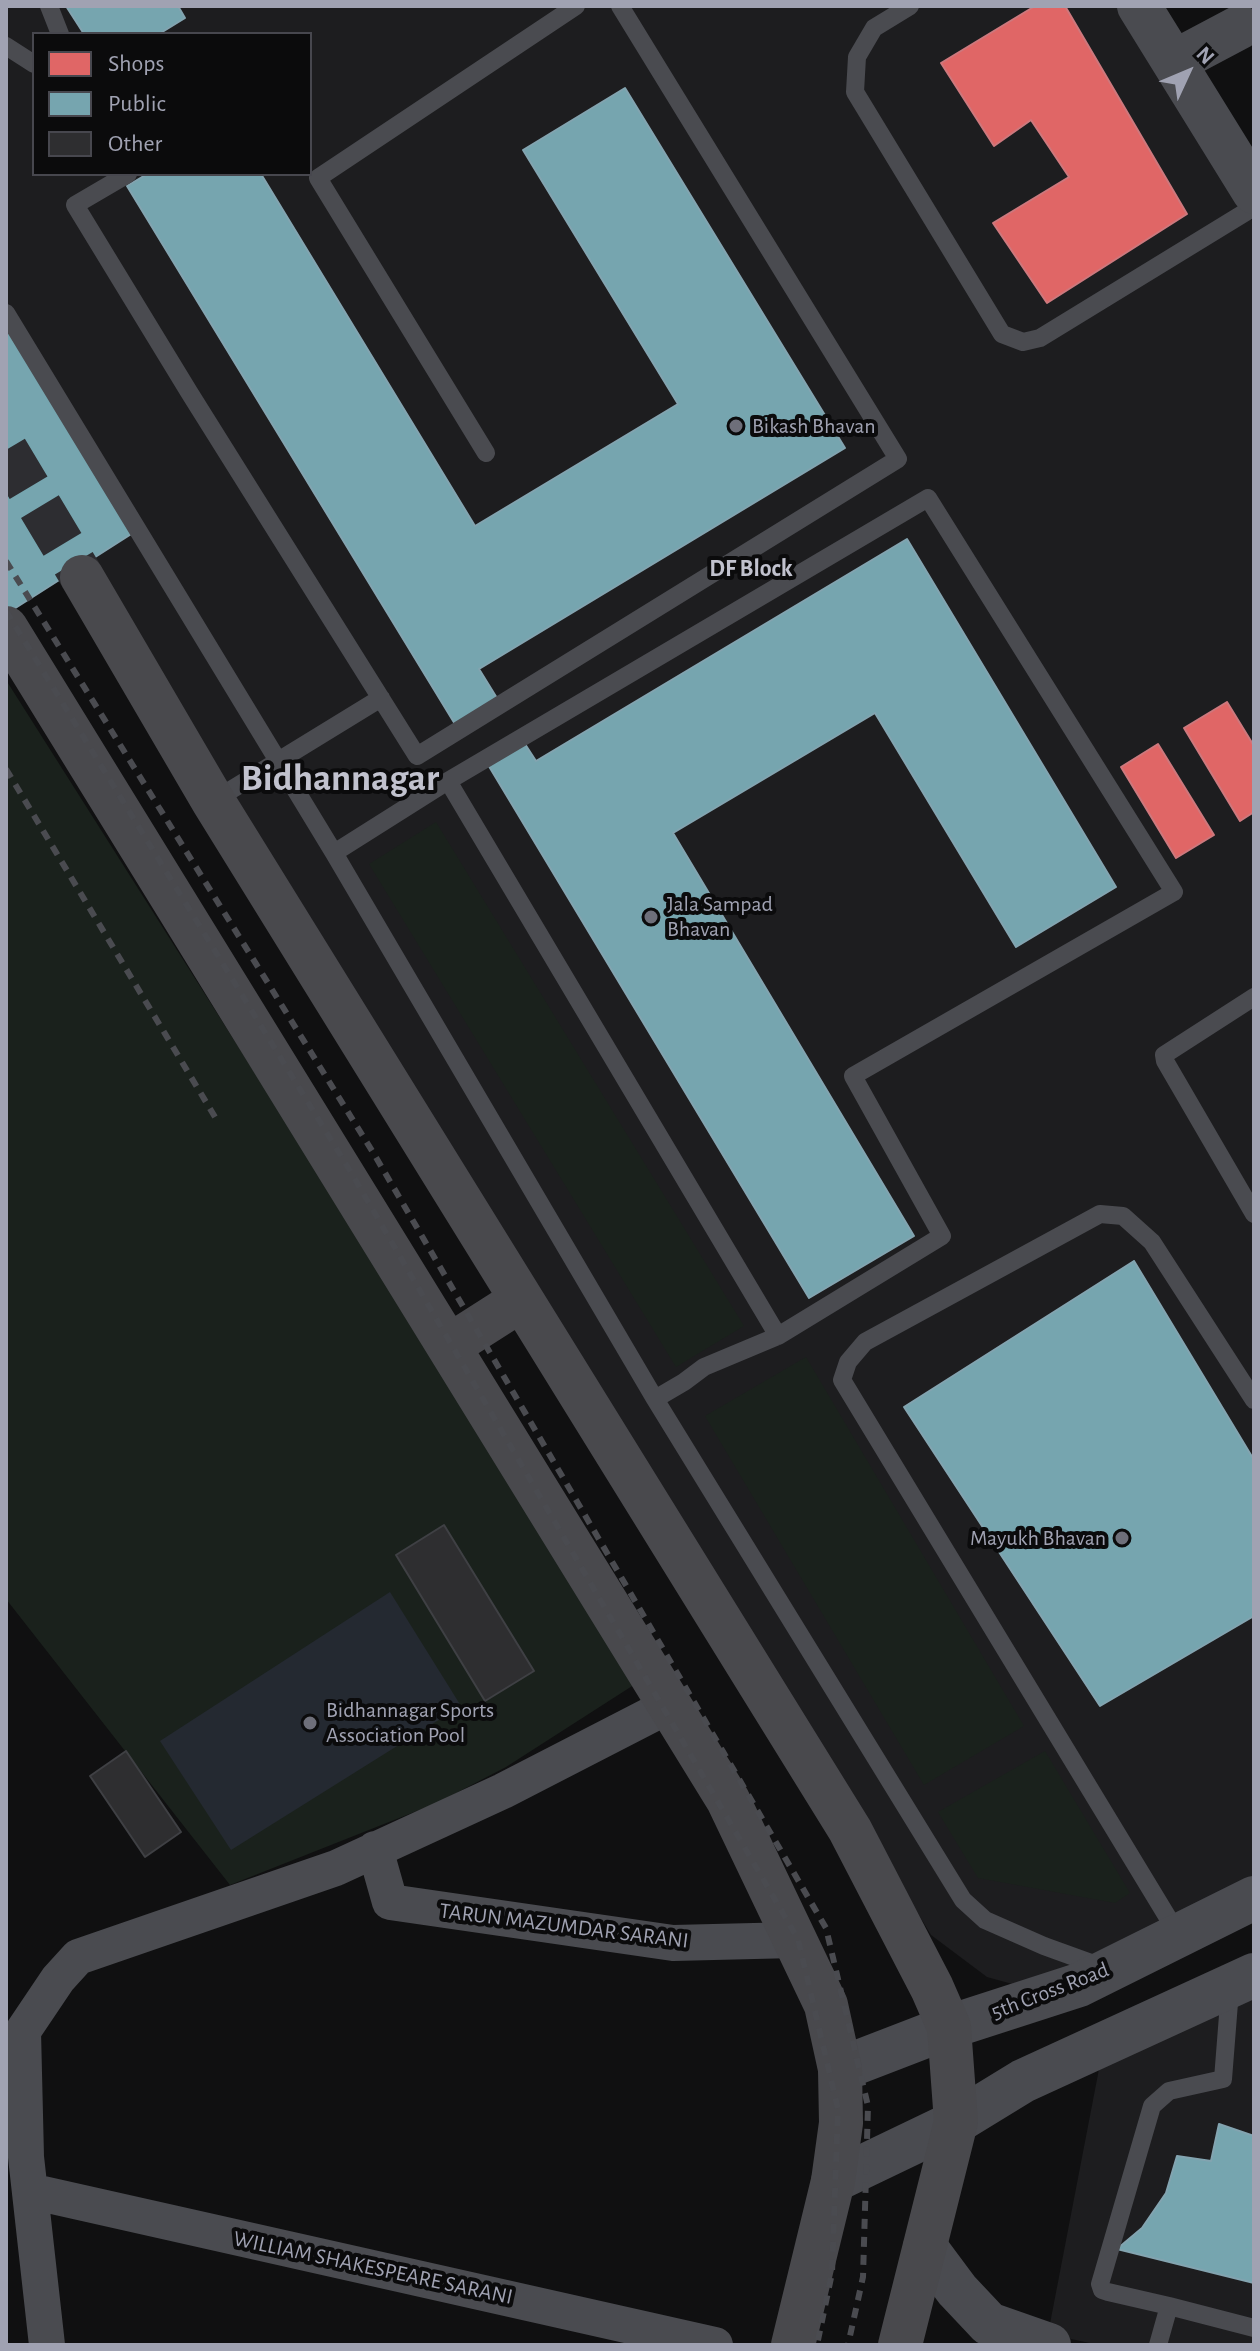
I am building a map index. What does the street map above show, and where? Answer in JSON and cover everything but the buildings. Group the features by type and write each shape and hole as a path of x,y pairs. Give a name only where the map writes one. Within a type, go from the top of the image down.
{"main road":[{"path":"82,577 213,801 850,1830 932,1988 949,2027 956,2122 900,2345"},
{"path":"6,628 728,1800 826,2005 840,2069 841,2123 833,2181 793,2345"},
{"path":"449,1346 521,1300"}],"street":[{"path":"1139,6 1254,192"},
{"path":"1174,62 1240,28"},
{"path":"47,2345 26,2157 23,2031 58,1979 78,1957 336,1868 503,1791 670,1705"},
{"name":"TARUN MAZUMDAR SARANI","path":"375,1849 390,1902 673,1943 795,1940"},
{"name":"5th Cross Road","path":"840,2069 949,2027 1079,1985 1254,1898"},
{"path":"833,2181 956,2122 1023,2081 1242,1982"},
{"name":"WILLIAM SHAKESPEARE SARANI","path":"30,2191 715,2345"},
{"path":"925,2247 957,2290 989,2324 1049,2345"}],"lane":[{"path":"49,6 59,32"},
{"path":"486,453 314,173 576,6"},
{"path":"125,176 75,205 417,756 898,459 620,6"},
{"path":"910,6 874,28 857,57 855,92 1002,334 1023,342 1040,338 1254,207"},
{"path":"6,46 32,63"},
{"path":"6,313 334,853 655,1399 963,1900 985,1920 1109,1970"},
{"path":"334,853 448,781 928,498 1174,892 853,1076 942,1236 778,1336 704,1367 655,1399"},
{"path":"213,801 381,698"},
{"path":"448,781 778,1336"},
{"path":"1254,997 1164,1055 1247,1186 1254,1214"},
{"path":"1179,1936 842,1380 848,1362 865,1342 1100,1214 1123,1216 1152,1242 1254,1400"},
{"path":"1242,1982 1223,2079 1169,2091 1152,2106 1100,2284 1102,2290 1108,2292 1254,2328"},
{"path":"1158,2345 1169,2306"}],"shaded area":[{"path":"6,6 1122,6 1254,224 1254,1881 1084,1970 1016,1985 987,1977 931,1935 675,1512 121,613 6,407"},
{"path":"6,680 640,1681 506,1767 437,1803 230,1885 6,1599"},
{"path":"436,822 744,1326 676,1367 369,864"},
{"path":"806,1357 1024,1726 924,1785 705,1416"},
{"name":"Bidhannagar Sports Association Pool","path":"390,1592 461,1706 231,1850 160,1741"},
{"path":"1045,1751 1130,1893 1115,1903 978,1878 938,1812"},
{"path":"1254,1988 1254,2345 1099,2345 1048,2334 1099,2069"}],"tunnel":[{"path":"6,450 82,577"}],"railway":[{"path":"6,561 374,1154 826,1928 868,2106 863,2277 848,2345"},
{"path":"6,611 349,1169 798,1939 838,2109 832,2273 817,2345"},
{"path":"6,769 215,1117"}],"place":[{"name":"Bikash Bhavan","path":"736,426"},
{"name":"Jala Sampad Bhavan","path":"651,917"},
{"name":"Mayukh Bhavan","path":"1122,1538"},
{"name":"Bidhannagar Sports Association Pool","path":"310,1723"}],"district":[{"name":"DF Block","path":"751,569"},
{"name":"Bidhannagar","path":"340,779"}]}
